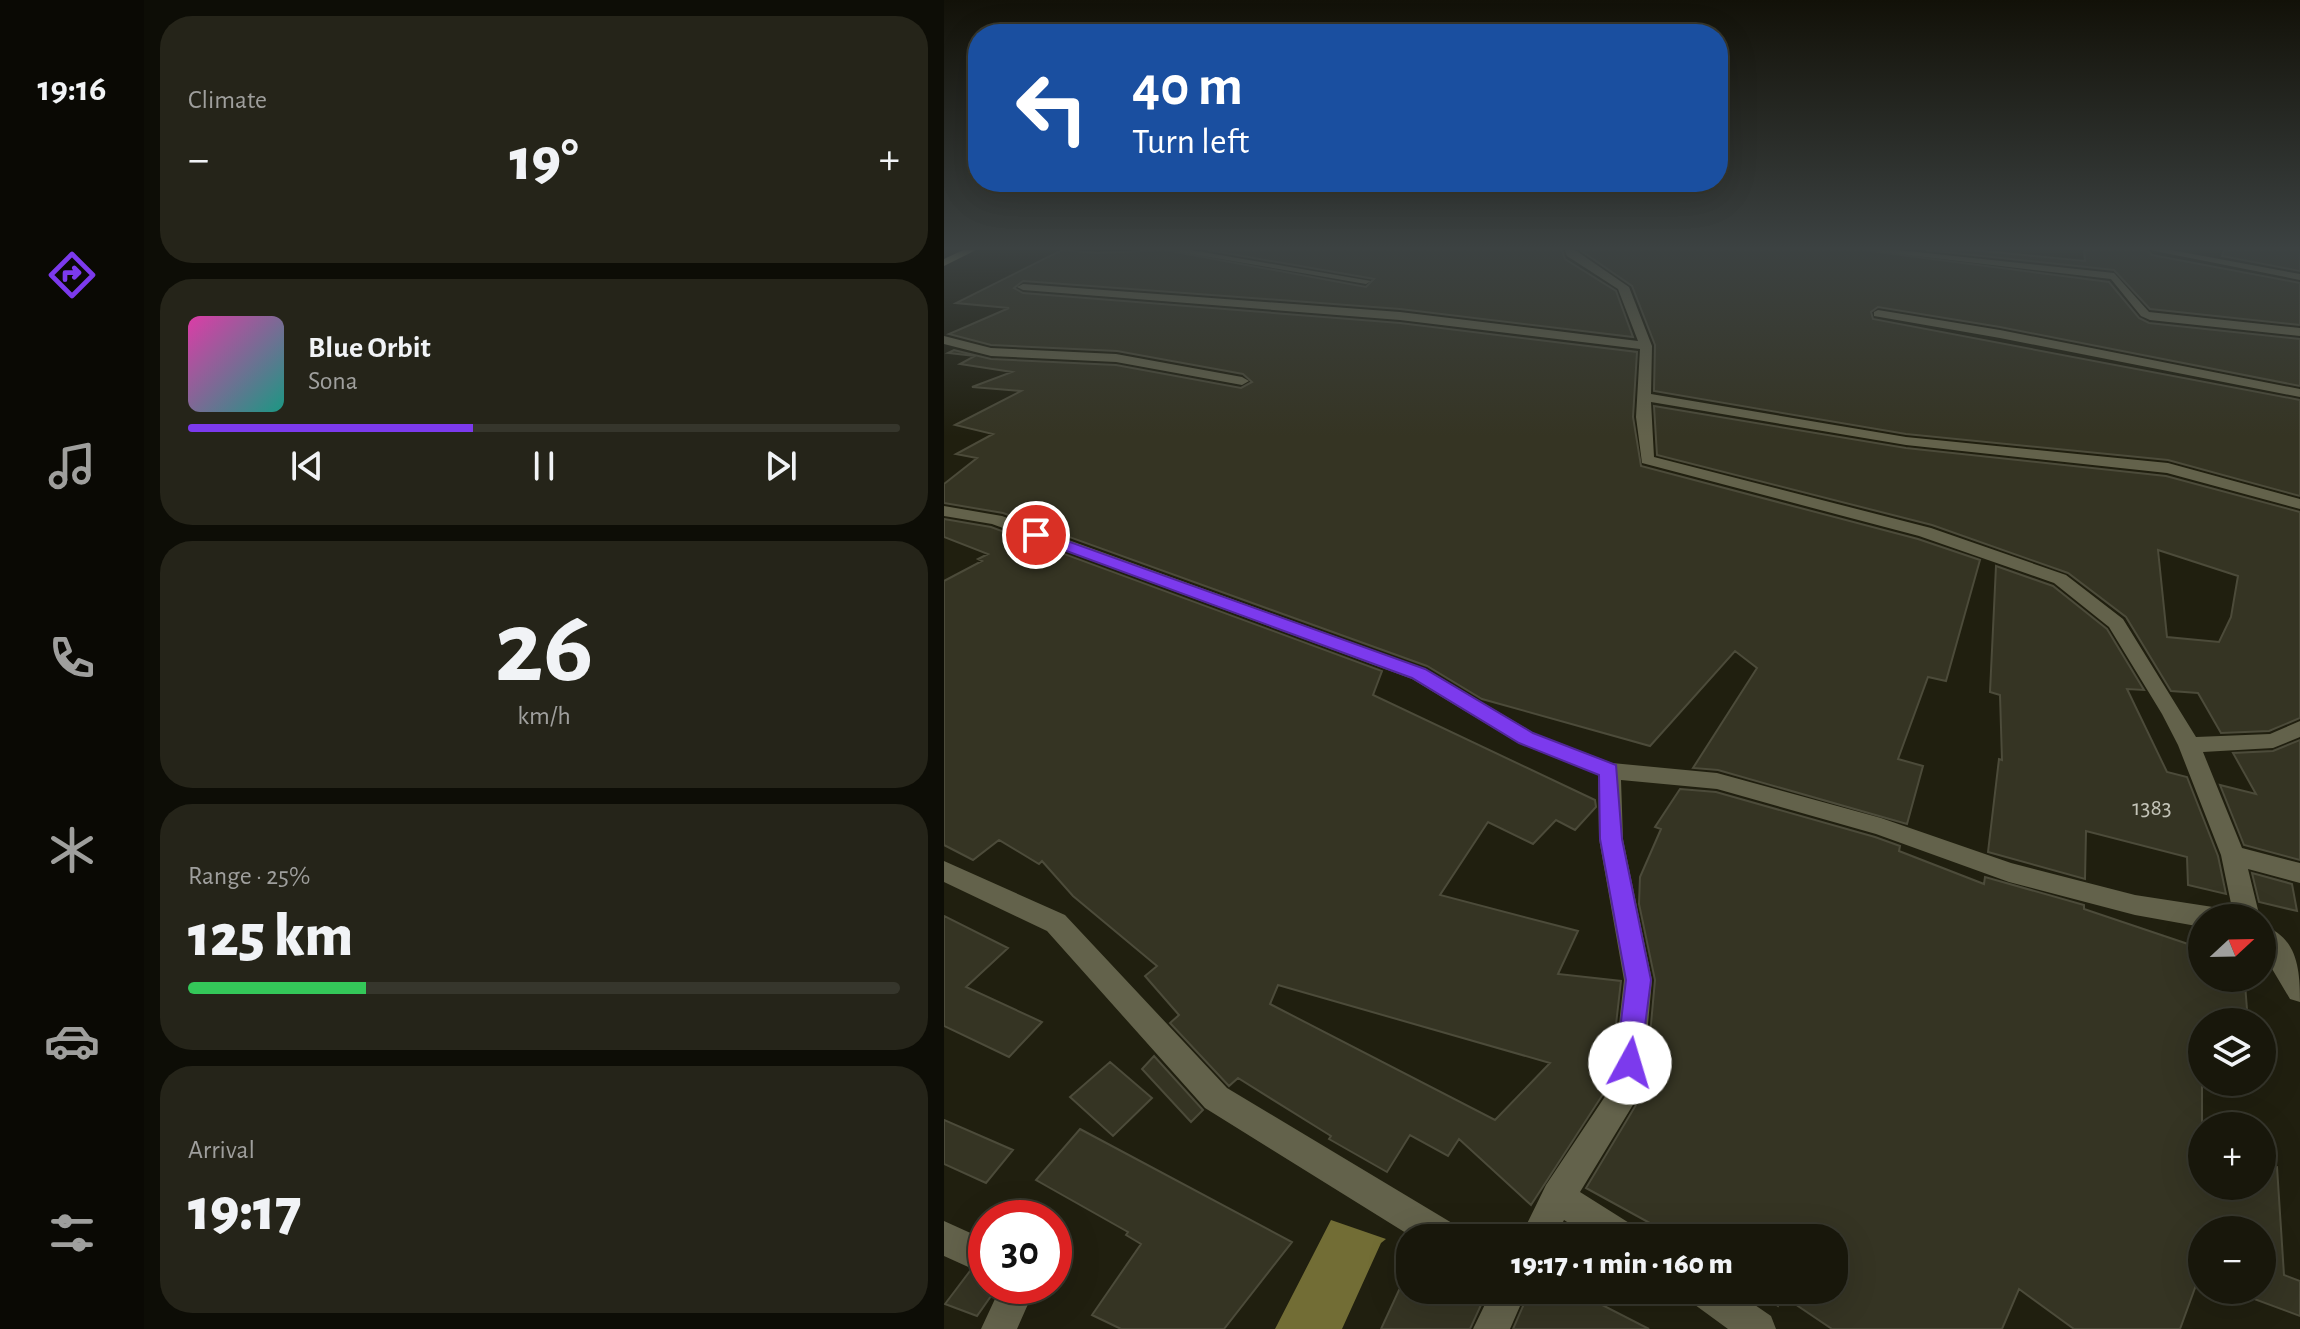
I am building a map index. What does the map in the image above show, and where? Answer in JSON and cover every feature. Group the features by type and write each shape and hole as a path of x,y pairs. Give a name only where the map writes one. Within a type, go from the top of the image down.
{"street":[{"path":"1348,312 1646,346"},
{"path":"1633,312 1646,346 1643,417 1647,460 1925,532 2060,579 2116,623 2189,745 2233,855 2244,904"},
{"path":"2143,312 2154,317 2300,332"},
{"path":"1878,314 2300,393"},
{"path":"944,340 991,352 1116,358 1242,381"},
{"path":"1646,397 1906,441 2168,468 2300,504"},
{"path":"944,511 996,520 1365,652 1419,674 1526,738 1609,771 1717,781 1881,827 2009,872 2135,905 2188,914"},
{"path":"2189,745 2273,741 2300,728"},
{"path":"1544,1224 1558,1197 1627,1090 1638,980 1611,839 1609,771"},
{"path":"2233,855 2300,873"},
{"path":"944,871 1056,923 1216,1098 1422,1224"},
{"path":"2276,948 2300,990"},
{"path":"1558,1197 1600,1224"},
{"path":"944,1238 968,1249"},
{"path":"999,1329 1011,1304"},
{"path":"1491,1329 1503,1304"},
{"path":"1723,1304 1758,1329"}],"shaded area":[{"path":"1331,1220 1386,1239 1381,1243 1342,1329 1275,1329"}],"building":[{"path":"1000,312 1262,312 1400,323 1637,352 1633,417 1641,466 1918,539 1980,560 1946,681 1928,677 1898,759 1923,766 1907,824 1718,770 1693,768 1757,668 1735,651 1650,746 1482,699 1427,666 1003,513 944,503 944,484 977,458 956,454 993,434 955,425 1021,391 972,387 1012,372 960,364 975,356 948,353 954,350 991,359 1116,365 1241,388 1252,382 1243,374 1117,351 991,345 949,334"},
{"path":"1425,312 1624,312 1633,337"},
{"path":"1642,312 1871,312 1873,319 2300,400 2300,496 2168,460 1906,434 1654,391 1655,345"},
{"path":"1909,312 2134,312 2149,323 2300,339 2300,386"},
{"path":"2178,312 2300,312 2300,325"},
{"path":"1654,406 1906,448 2166,476 2300,512 2300,718 2269,731 2221,733 2198,693 2171,691 2126,617 2068,573 1932,525 1657,455","holes":["2158,550 2238,576 2231,617 2219,642 2167,637"]},
{"path":"944,519 991,527 1382,671 1373,695 1595,800 1596,807 1575,830 1556,820 1533,844 1488,822 1440,895 1578,931 1558,974 1621,981 1609,1085 1531,1205 1459,1139 1448,1156 1410,1135 1387,1172 1329,1139 1331,1136 1238,1078 1229,1086 1170,1023 1179,1015 1145,976 1157,966 1073,896 1042,861 1039,864 999,840 973,860 944,845 944,581 982,561 978,559 988,554 944,537","holes":["1278,985 1550,1063 1495,1120 1270,1004"]},
{"path":"1996,566 2053,586 2107,629 2144,690 2127,689 2167,772 2187,777 2218,856 2226,894 2188,885 2187,857 2086,831 2085,879 1988,852 1999,759 2002,760 2000,695 1990,692"},
{"path":"2300,740 2300,860 2244,845 2220,785 2256,794 2233,753 2273,751"},
{"path":"1680,789 1716,792 1875,837 1900,846 1899,851 1984,884 1985,877 2084,905 2084,909 2188,944 2188,992 2246,992 2247,1008 2188,1008 2188,1096 2202,1096 2202,1112 2188,1112 2188,1200 2276,1200 2277,1167 2284,1275 2300,1281 2300,1316 2268,1304 2276,1304 2276,1216 2188,1216 2189,1304 2180,1329 2074,1329 2019,1289 2002,1329 1832,1329 1795,1304 1848,1304 1848,1224 1652,1224 1586,1188 1645,1090 1655,980 1639,904 1640,877 1661,829 1655,827"},
{"path":"2252,873 2292,884 2297,911 2276,904 2259,902"},
{"path":"944,916 1008,948 966,987 1042,1022 1009,1057 944,1026"},
{"path":"1154,1056 1203,1110 1191,1122 1142,1069"},
{"path":"1110,1062 1152,1098 1113,1136 1070,1097"},
{"path":"944,1120 1013,1150 986,1183 944,1164"},
{"path":"1080,1129 1292,1242 1224,1329 1121,1329 1092,1315 1141,1244 1126,1235 1128,1232 1036,1180"},
{"path":"968,1274 968,1304 985,1304 977,1316 945,1304"},
{"path":"1396,1296 1396,1304 1481,1305 1470,1329 1381,1329"},
{"path":"1524,1304 1600,1304 1649,1329 1513,1329"}],"route":[{"path":"1036,535 1154,575 1419,674 1526,738 1609,771 1611,839 1638,980 1630,1063"}]}
